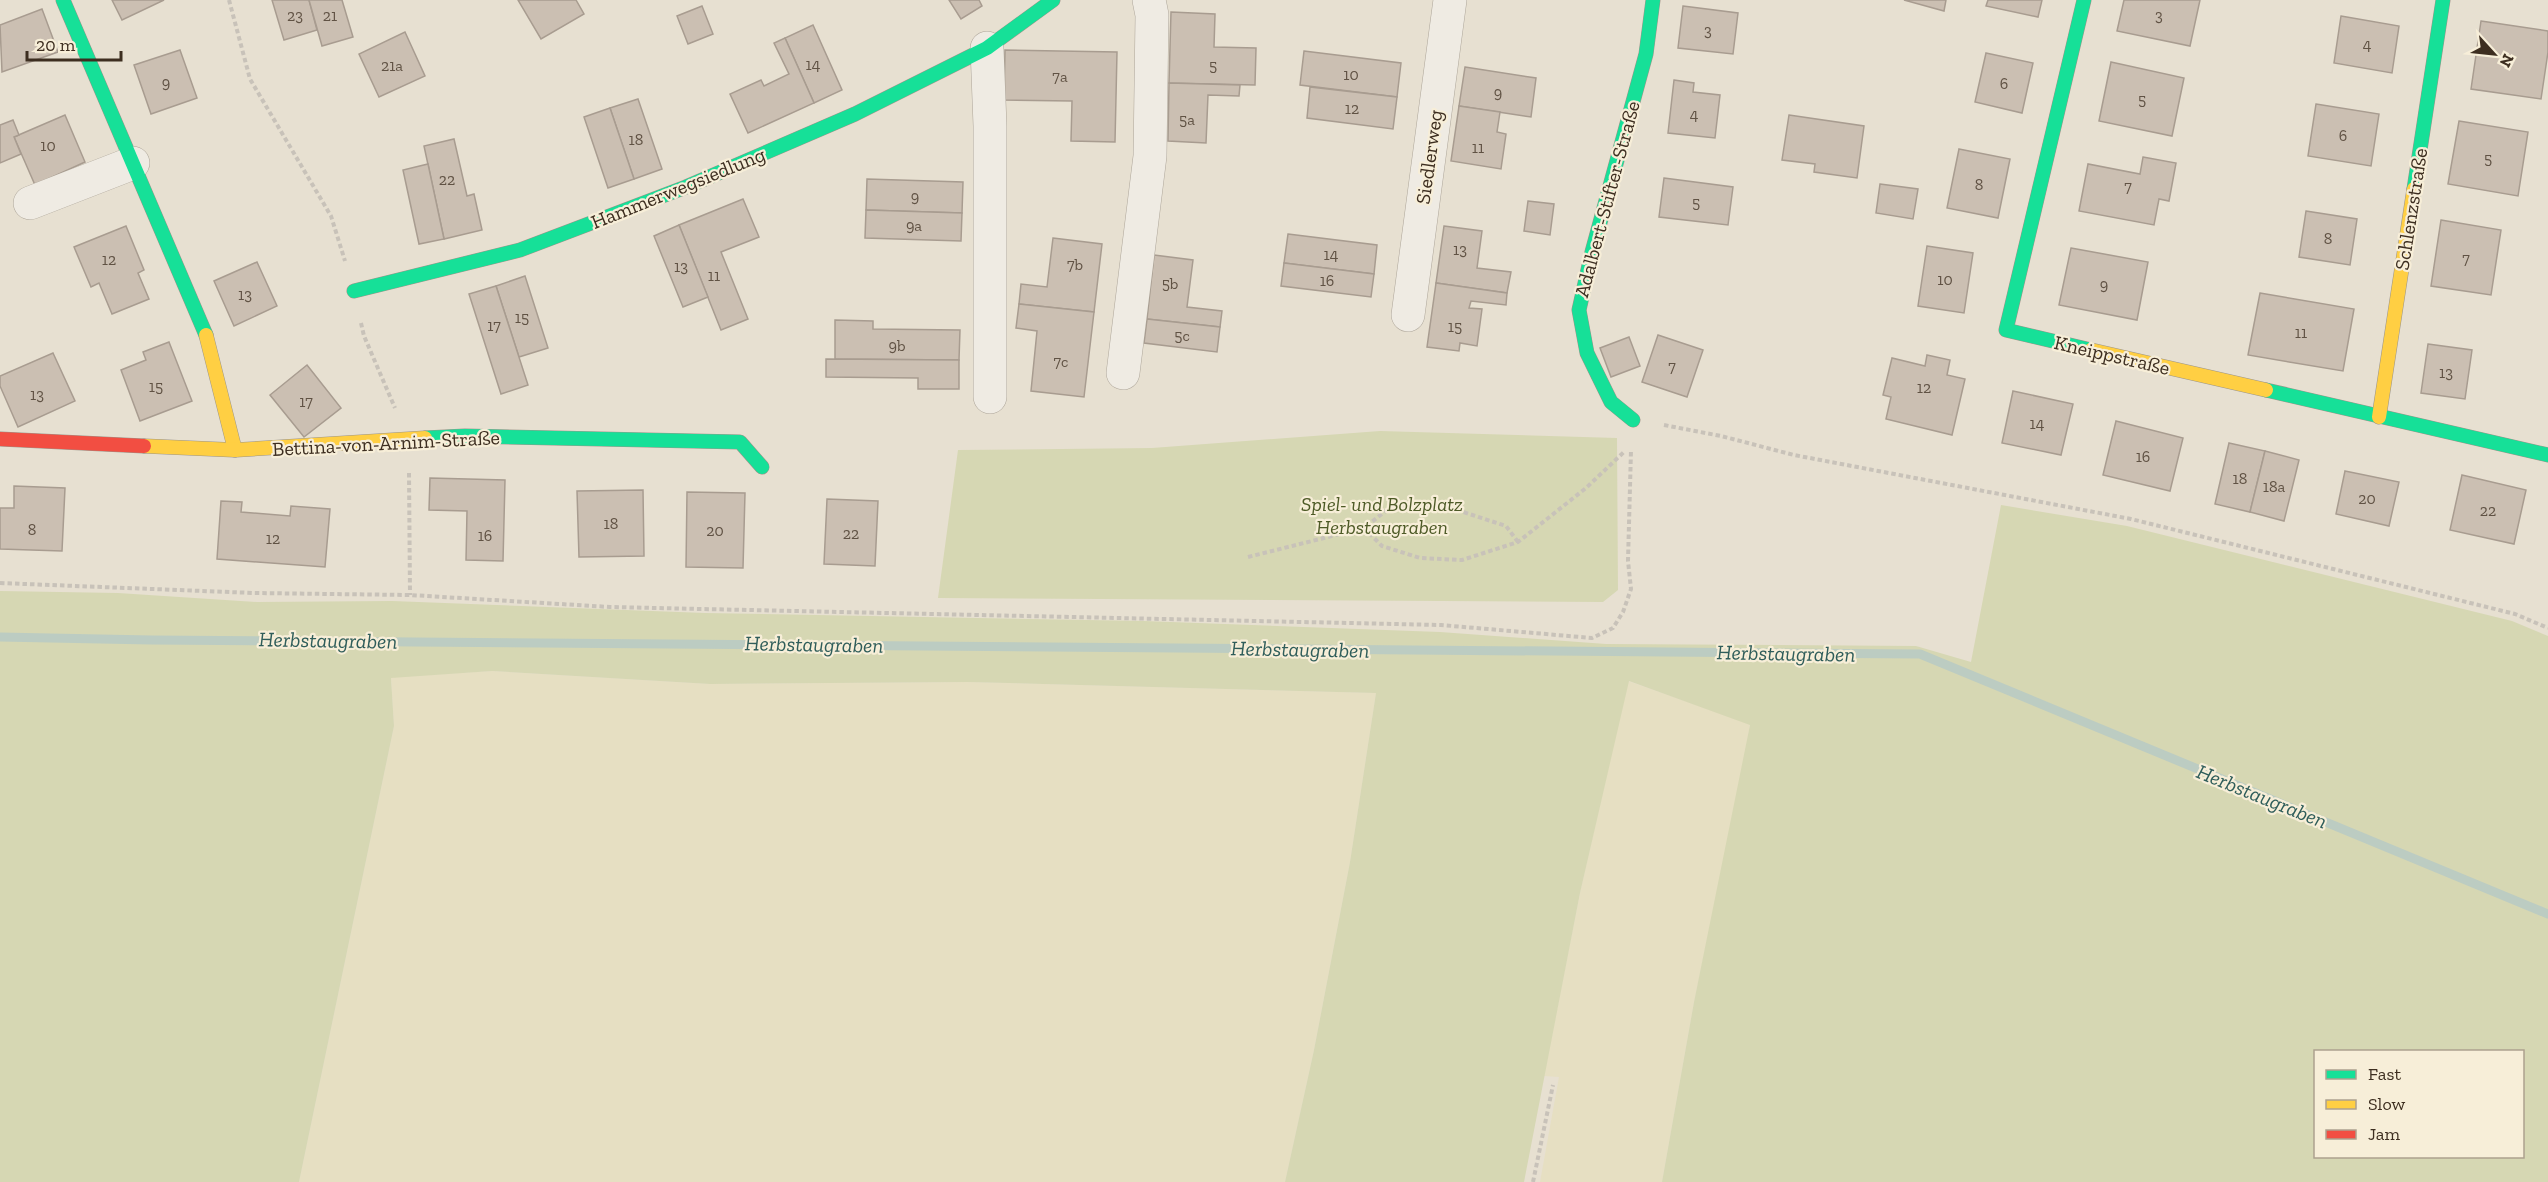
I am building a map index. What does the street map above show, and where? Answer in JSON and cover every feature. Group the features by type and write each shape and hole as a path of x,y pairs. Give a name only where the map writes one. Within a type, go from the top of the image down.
{"street":[{"path":"63,0 205,333 235,450"},
{"name":"Hammerwegsiedlung","path":"354,291 520,250 686,188 855,114 987,48 1053,0"},
{"path":"1123,373 1150,156 1152,15 1149,0"},
{"name":"Siedlerweg","path":"1408,315 1450,0"},
{"name":"Adalbert-Stifter-Straße","path":"1633,420 1611,402 1587,353 1579,310 1592,252 1646,54 1653,0"},
{"name":"Kneippstraße","path":"2084,0 2006,330 2548,455"},
{"name":"Schlenzstraße","path":"2379,417 2443,0"},
{"path":"987,48 990,126 990,397"},
{"path":"30,203 132,163"},
{"name":"Bettina-von-Arnim-Straße","path":"0,439 235,450 465,436 740,442 762,467"}],"path":[{"path":"229,0 250,79 331,216 354,291 364,336 409,440 410,595"},
{"path":"1633,420 1721,436 1794,455 2131,519 2515,614 2548,628"},
{"path":"0,583 254,593 410,595 610,607 1441,625 1592,638 1613,628 1623,612 1631,589 1628,561 1632,444 1586,488 1518,542 1462,560 1420,558 1382,546 1364,528"},
{"path":"1248,557 1364,528 1392,506 1448,507 1506,526 1518,542"},
{"path":"1533,1182 1553,1085"}],"shaded area":[{"path":"492,671 710,684 967,682 1376,693 1350,862 1314,1050 1285,1182 299,1182 394,726 391,677"},
{"path":"1628,681 1750,724 1743,769 1694,1002 1662,1182 1540,1182 1559,1077 1544,1076 1580,893"}],"green space":[{"name":"Spiel- und Bolzplatz Herbstaugraben","path":"1380,431 1617,438 1618,590 1603,602 938,598 958,450 1152,448"},
{"path":"2001,505 2127,526 2512,621 2548,636 2548,1182 1662,1182 1694,1002 1750,725 1629,681 1580,893 1524,1182 1285,1182 1314,1050 1350,862 1376,693 967,682 710,684 492,671 391,678 394,726 299,1182 0,1182 0,591 118,593 257,602 392,601 705,613 1144,621 1440,632 1606,644 1916,646 1971,662"}],"building":[{"path":"112,0 164,0 122,20"},
{"path":"272,0 309,0 317,30 284,40"},
{"path":"309,0 342,0 353,37 322,46"},
{"path":"518,0 576,0 584,14 541,39"},
{"path":"949,0 979,0 982,6 961,19"},
{"path":"1904,0 1946,0 1944,11"},
{"path":"1988,0 2042,0 2038,17 1986,6"},
{"path":"2124,0 2200,0 2190,46 2117,31"},
{"path":"702,6 713,34 688,44 677,16"},
{"path":"1683,6 1738,13 1733,54 1678,48"},
{"path":"42,9 58,52 2,72 0,25"},
{"path":"1171,12 1215,14 1214,47 1256,48 1255,85 1169,83"},
{"path":"2341,16 2399,26 2392,73 2334,63"},
{"path":"2481,21 2548,31 2548,52 2541,99 2471,89"},
{"path":"813,25 842,90 814,103 785,38"},
{"path":"405,32 425,76 379,97 359,54"},
{"path":"785,38 814,103 748,133 730,94 761,80 764,86 789,74 774,43"},
{"path":"180,50 197,98 151,114 134,65"},
{"path":"1005,50 1117,52 1115,142 1071,141 1072,101 1004,100"},
{"path":"1304,51 1401,63 1397,97 1300,85"},
{"path":"1986,53 2033,63 2022,113 1975,102"},
{"path":"2111,62 2184,78 2172,136 2099,121"},
{"path":"1465,67 1536,78 1531,117 1459,106"},
{"path":"1674,80 1694,83 1693,92 1720,95 1715,138 1668,133"},
{"path":"1169,83 1240,85 1239,96 1208,95 1206,143 1168,141"},
{"path":"1310,87 1397,97 1393,129 1307,118"},
{"path":"638,99 662,169 634,179 610,108"},
{"path":"2316,104 2379,114 2371,166 2308,156"},
{"path":"1459,106 1500,112 1497,132 1506,134 1501,169 1451,161"},
{"path":"610,108 634,179 608,188 584,117"},
{"path":"65,115 85,162 35,185 14,137"},
{"path":"1789,115 1864,126 1857,178 1814,172 1815,164 1782,160"},
{"path":"13,120 19,135 14,137 21,154 0,163 0,125"},
{"path":"2459,121 2528,132 2518,196 2448,184"},
{"path":"454,139 467,196 474,194 482,230 444,239 424,146"},
{"path":"1959,149 2010,159 1998,218 1947,208"},
{"path":"2143,157 2176,163 2169,201 2159,199 2154,225 2079,211 2088,164 2140,174"},
{"path":"428,164 444,239 419,244 403,170"},
{"path":"1664,178 1733,187 1728,225 1659,217"},
{"path":"867,179 963,182 962,213 866,210"},
{"path":"1880,184 1918,189 1913,219 1876,213"},
{"path":"743,199 759,237 721,252 748,319 721,330 679,225"},
{"path":"1528,201 1554,204 1550,235 1524,231"},
{"path":"866,210 962,213 961,241 865,238"},
{"path":"2306,211 2357,219 2350,265 2299,257"},
{"path":"2441,220 2501,230 2491,295 2431,286"},
{"path":"679,225 708,297 683,307 654,236"},
{"path":"126,226 144,270 138,273 149,299 112,314 99,283 91,287 74,247"},
{"path":"1444,226 1482,231 1477,268 1511,272 1507,293 1436,283"},
{"path":"1288,234 1377,245 1374,274 1284,263"},
{"path":"1053,238 1102,244 1094,312 1019,304 1021,284 1047,287"},
{"path":"1927,246 1973,253 1964,313 1918,306"},
{"path":"2071,248 2148,262 2137,320 2059,305"},
{"path":"1154,255 1193,260 1187,307 1222,311 1220,327 1147,319"},
{"path":"257,262 277,306 234,326 214,281"},
{"path":"1284,263 1374,274 1371,297 1281,286"},
{"path":"525,276 548,348 519,357 496,286"},
{"path":"1436,283 1507,293 1506,305 1471,301 1469,308 1482,309 1477,346 1460,343 1459,351 1427,347"},
{"path":"496,286 528,385 501,394 469,294"},
{"path":"2260,293 2354,309 2343,371 2248,355"},
{"path":"1019,304 1094,312 1084,397 1031,391 1037,331 1016,328"},
{"path":"1147,319 1220,327 1217,352 1144,343"},
{"path":"835,320 873,321 873,329 960,330 959,360 835,359"},
{"path":"1658,335 1703,350 1687,397 1642,382"},
{"path":"1629,337 1640,366 1611,377 1600,348"},
{"path":"169,342 192,401 140,421 121,370 146,360 143,352"},
{"path":"2428,344 2472,350 2465,399 2421,393"},
{"path":"53,353 75,401 18,427 0,386 0,376"},
{"path":"1927,355 1950,360 1947,375 1965,379 1952,435 1886,419 1891,397 1883,395 1892,358 1925,366"},
{"path":"826,359 959,360 959,389 918,389 918,378 826,377"},
{"path":"307,365 341,408 304,437 270,395"},
{"path":"2013,391 2073,404 2061,455 2002,443"},
{"path":"2116,421 2183,438 2170,491 2103,475"},
{"path":"2229,443 2265,451 2250,512 2215,504"},
{"path":"2265,451 2299,460 2284,521 2250,512"},
{"path":"2345,471 2399,482 2389,526 2336,514"},
{"path":"2462,475 2526,490 2514,544 2450,530"},
{"path":"430,478 505,480 503,561 466,560 467,511 429,510"},
{"path":"14,486 65,488 62,551 0,549 0,508 14,508"},
{"path":"643,490 644,556 579,557 577,491"},
{"path":"687,492 745,493 743,568 686,567"},
{"path":"827,499 878,501 875,566 824,564"},
{"path":"221,501 242,502 241,512 290,516 291,506 330,509 325,567 217,559"}],"waterway":[{"name":"Herbstaugraben","path":"0,637 1920,654 2548,914"}],"traffic: fast":[{"path":"63,0 206,335"},
{"path":"354,291 520,250 686,187 855,114 987,48 1053,0"},
{"path":"1633,420 1611,402 1587,353 1579,310 1592,252 1646,54 1653,0"},
{"path":"2084,0 2006,330 2091,350"},
{"path":"2414,189 2443,0"},
{"path":"2266,390 2548,455"},
{"path":"425,438 465,436 740,442 762,467"}],"traffic: slow":[{"path":"2379,417 2414,189"},
{"path":"206,335 235,450"},
{"path":"2091,350 2266,390"},
{"path":"144,446 235,450 425,438"}],"traffic: jam":[{"path":"0,439 144,446"}]}
